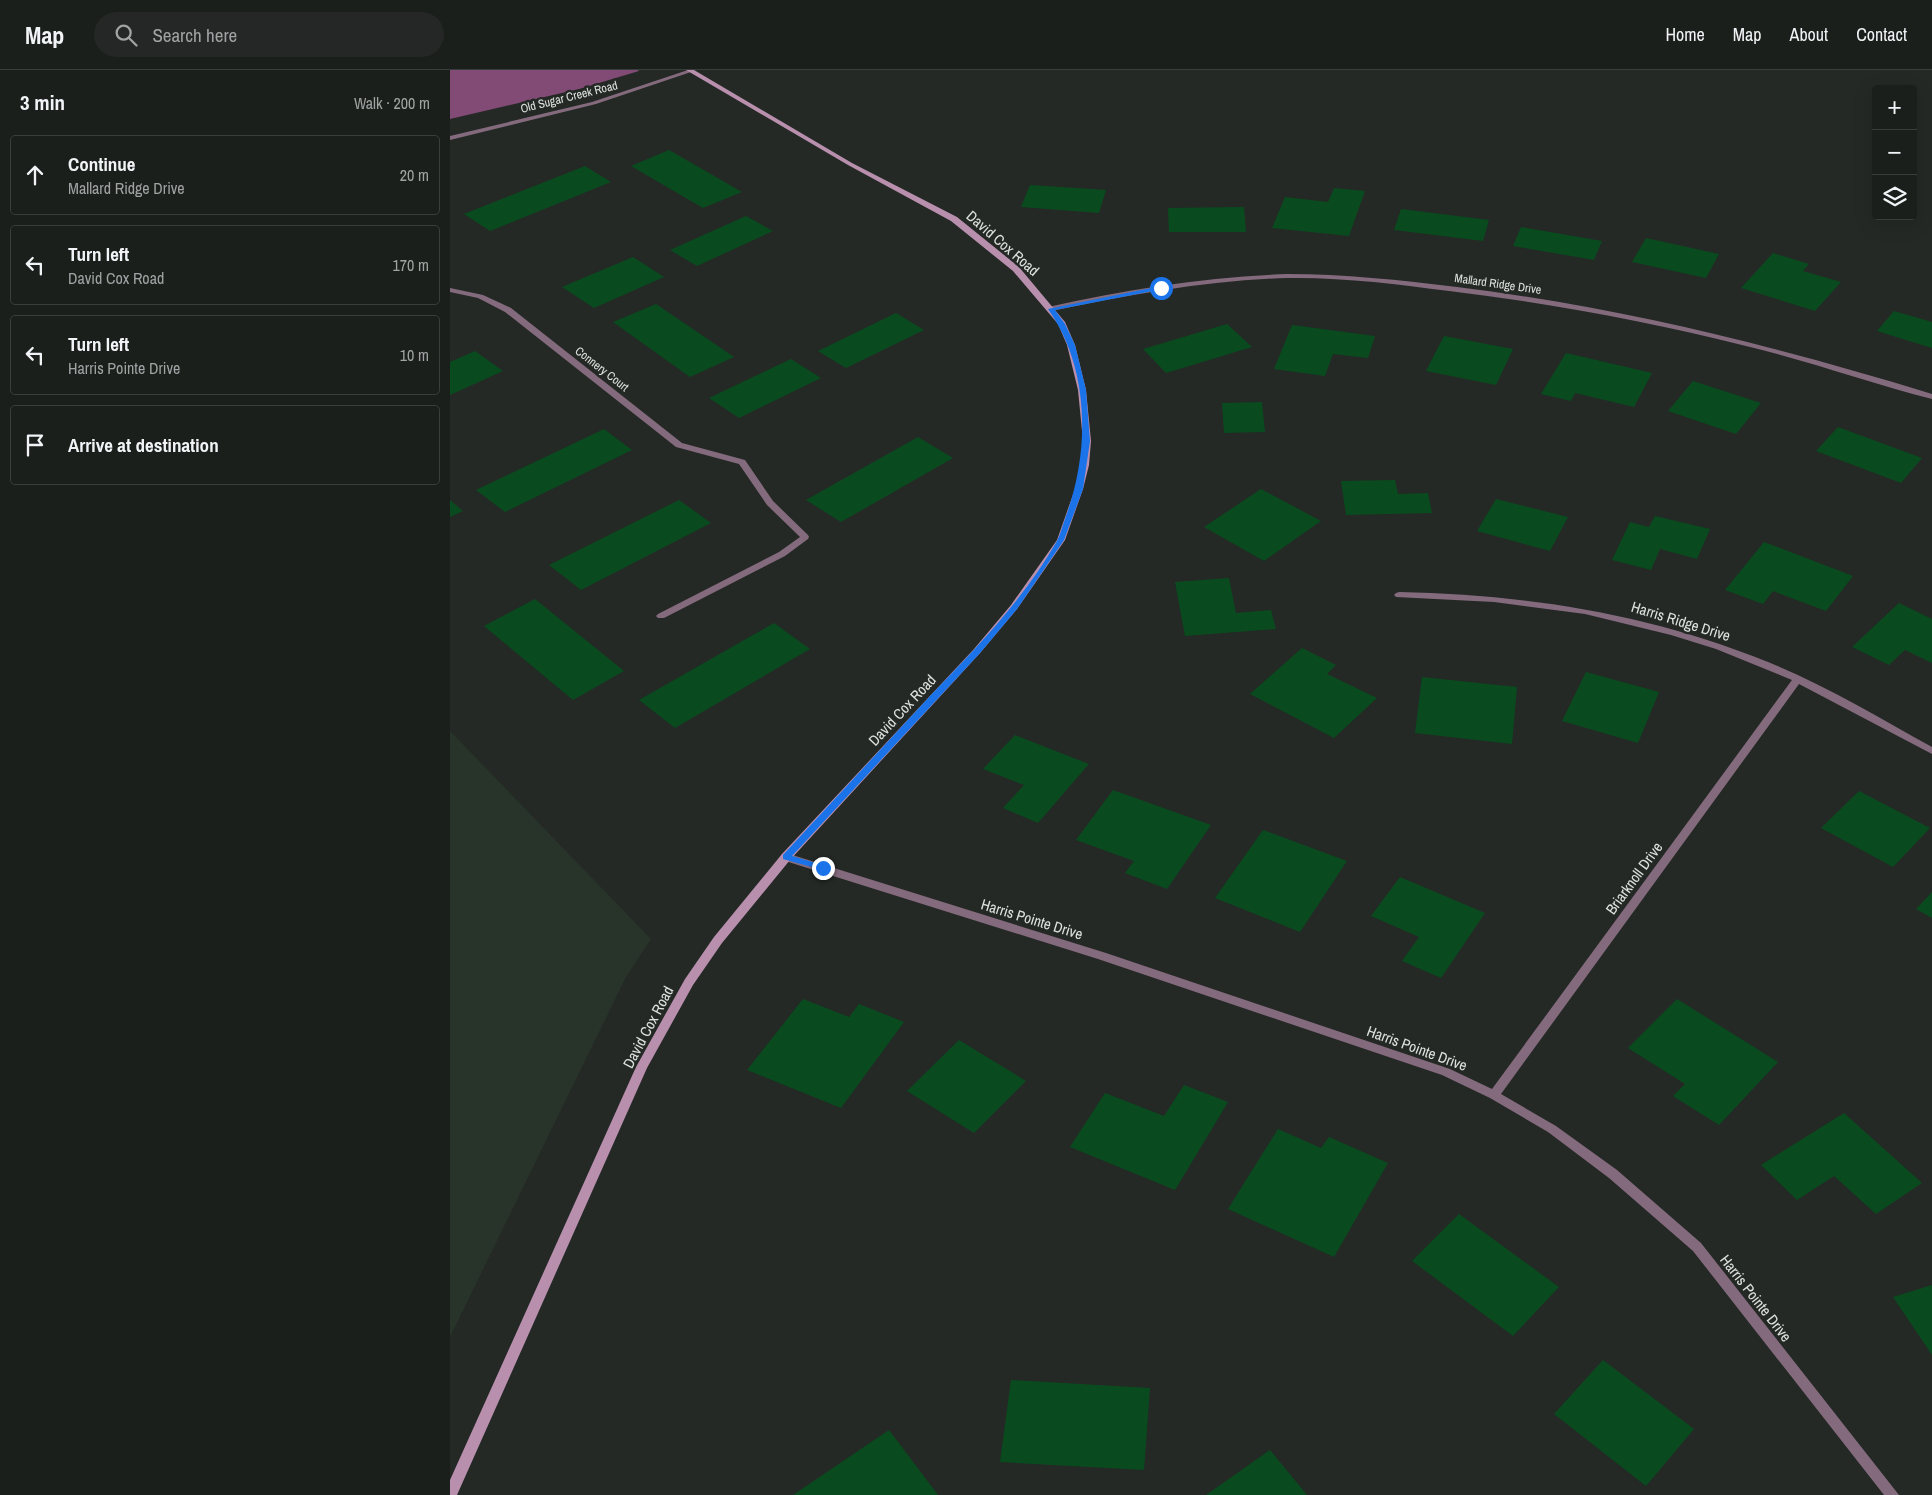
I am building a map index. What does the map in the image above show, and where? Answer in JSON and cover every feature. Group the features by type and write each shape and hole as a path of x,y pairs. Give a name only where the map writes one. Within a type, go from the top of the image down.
{"main road":[{"name":"David Cox Road","path":"450,1495 642,1067 689,982 718,940 786,857 977,651 1014,607 1061,540 1080,489 1087,441 1082,390 1071,345 1062,324 1016,269 954,219 850,164 690,70"}],"street":[{"name":"Old Sugar Creek Road","path":"450,138 594,103 690,70"},
{"name":"Mallard Ridge Drive","path":"1051,309 1161,288 1230,280 1288,276 1396,283 1526,298 1645,320 1752,344 1840,368 1932,398"},
{"name":"Connery Court","path":"450,290 468,291 487,297 508,310 679,445 742,462 770,503 805,537 782,554 661,616"},
{"name":"Harris Ridge Drive","path":"1399,595 1439,595 1520,600 1608,614 1687,636 1764,664 1932,751"},
{"name":"Briarknoll Drive","path":"1494,1095 1798,680"},
{"name":"Harris Pointe Drive","path":"786,857 1120,962 1446,1072 1494,1095 1552,1129 1613,1174 1697,1247 1892,1495"}],"shaded area":[{"path":"450,70 639,71 579,89 450,119"},
{"path":"450,731 651,939 626,977 450,1337"}],"building":[{"path":"669,150 742,192 703,208 631,166"},
{"path":"585,166 611,182 490,231 464,214"},
{"path":"1030,185 1106,190 1099,213 1021,207"},
{"path":"1334,188 1365,191 1349,236 1272,228 1285,197 1328,202"},
{"path":"1244,207 1246,232 1169,232 1168,208"},
{"path":"1401,209 1489,220 1483,241 1394,230"},
{"path":"746,216 773,231 697,266 670,250"},
{"path":"1521,227 1602,241 1594,260 1513,246"},
{"path":"1646,238 1719,254 1706,278 1632,262"},
{"path":"1773,253 1809,264 1803,271 1841,282 1815,311 1741,288"},
{"path":"633,257 664,277 594,308 562,287"},
{"path":"656,304 734,357 690,377 613,322"},
{"path":"1894,311 1932,322 1932,348 1877,331"},
{"path":"896,313 924,330 846,368 818,351"},
{"path":"1227,324 1252,347 1166,373 1143,349"},
{"path":"1292,325 1375,336 1368,358 1333,354 1325,376 1274,369"},
{"path":"1444,336 1513,349 1496,385 1426,371"},
{"path":"475,351 503,371 450,395 450,362"},
{"path":"1566,353 1652,373 1634,407 1575,393 1571,401 1541,394"},
{"path":"791,359 821,378 739,418 709,398"},
{"path":"1693,381 1761,403 1736,434 1668,411"},
{"path":"1262,402 1265,432 1224,433 1222,403"},
{"path":"1838,427 1922,458 1901,483 1816,451"},
{"path":"604,429 632,450 505,512 476,490"},
{"path":"918,437 953,458 841,522 806,500"},
{"path":"1395,480 1398,494 1428,493 1432,513 1346,515 1341,481"},
{"path":"1261,489 1321,521 1264,561 1204,527"},
{"path":"1496,499 1568,517 1550,551 1477,531"},
{"path":"450,500 463,511 450,517"},
{"path":"679,500 711,523 581,590 549,565"},
{"path":"1655,516 1710,529 1697,559 1660,549 1651,570 1612,560 1630,522 1649,527"},
{"path":"1764,542 1853,576 1826,611 1773,591 1763,604 1725,590"},
{"path":"1229,578 1236,613 1271,610 1276,629 1185,636 1175,582"},
{"path":"535,599 624,671 573,700 484,626"},
{"path":"1899,603 1932,619 1932,663 1905,650 1889,665 1852,647"},
{"path":"774,623 810,649 675,728 639,700"},
{"path":"1302,648 1336,665 1327,674 1377,698 1334,738 1250,694"},
{"path":"1586,672 1659,692 1638,743 1562,721"},
{"path":"1422,677 1517,687 1512,744 1415,733"},
{"path":"1015,735 1089,764 1038,823 1003,808 1024,785 983,769"},
{"path":"1113,790 1211,825 1167,889 1125,873 1134,861 1076,840"},
{"path":"1859,791 1930,828 1893,867 1821,828"},
{"path":"1263,830 1347,861 1300,932 1215,898"},
{"path":"1400,877 1485,913 1441,978 1402,961 1419,937 1371,916"},
{"path":"1932,892 1932,918 1916,909"},
{"path":"803,999 849,1017 859,1004 904,1022 841,1108 747,1070"},
{"path":"1677,999 1778,1062 1719,1125 1673,1096 1685,1084 1628,1048"},
{"path":"959,1040 1026,1081 974,1133 907,1091"},
{"path":"1184,1085 1228,1102 1175,1190 1070,1147 1105,1093 1164,1116"},
{"path":"1844,1113 1922,1183 1876,1214 1834,1176 1797,1200 1761,1165"},
{"path":"1278,1129 1321,1148 1329,1137 1388,1163 1334,1257 1228,1209"},
{"path":"1459,1214 1559,1287 1513,1336 1412,1261"},
{"path":"1932,1285 1932,1355 1893,1297"},
{"path":"1603,1360 1694,1429 1646,1486 1554,1414"},
{"path":"1011,1380 1150,1388 1144,1470 1000,1462"},
{"path":"889,1430 938,1495 793,1495"},
{"path":"1270,1450 1307,1495 1206,1495"}],"route":[{"path":"823,868 786,857 977,651 1014,607 1061,540 1080,489 1087,441 1082,390 1071,345 1062,324 1051,309 1161,288"}]}
